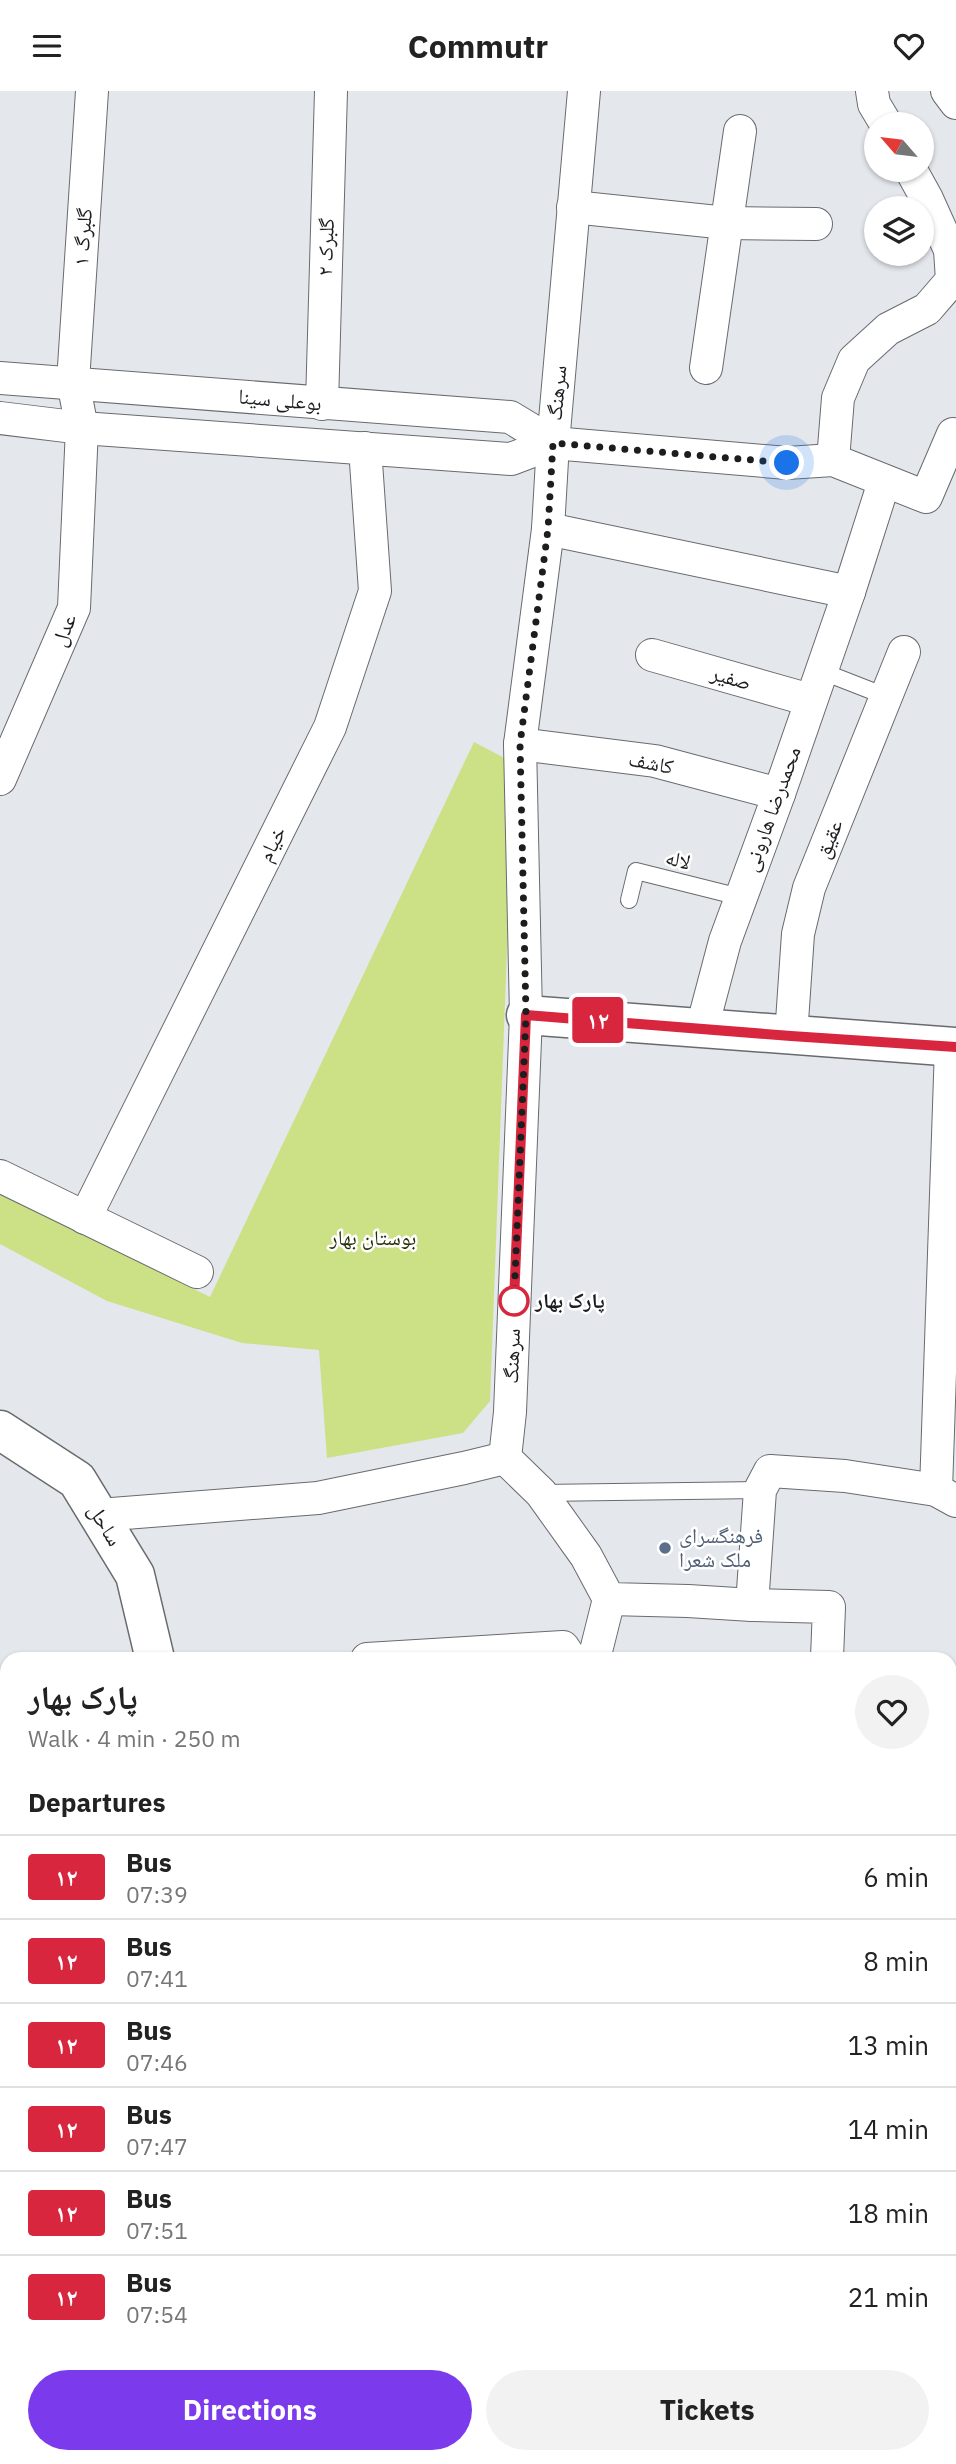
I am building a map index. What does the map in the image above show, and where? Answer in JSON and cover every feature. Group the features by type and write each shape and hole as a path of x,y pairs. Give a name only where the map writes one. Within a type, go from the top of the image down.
{"street":[{"name":"گلبرگ ۱","path":"82,428 74,382 92,91"},
{"name":"گلبرک ۲","path":"322,404 331,91"},
{"name":"سرهنگ","path":"505,1458 510,1412 526,1015 520,744 548,529 584,91"},
{"path":"872,91 874,104 879,112"},
{"path":"947,91 956,103"},
{"path":"706,369 740,131"},
{"path":"833,460 838,398 854,360 888,329 927,309 952,280 950,250 918,182"},
{"path":"573,207 727,223 816,224"},
{"name":"بوعلی سینا","path":"0,378 510,417 553,443"},
{"name":"بوعلی سینا","path":"0,418 82,428 511,459 553,443 787,463 833,460 926,497 953,434"},
{"name":"عدل","path":"0,779 74,608 82,428"},
{"name":"خیام","path":"85,1218 330,727 375,591 365,448"},
{"name":"محمدرضا هارونی","path":"702,1028 724,941 779,794 884,482"},
{"path":"548,529 849,592"},
{"name":"عقیق","path":"791,1036 798,934 809,888 904,652"},
{"name":"صفیر","path":"652,655 810,701"},
{"name":"کاشف","path":"520,744 656,761 779,794"},
{"path":"526,1015 954,1047 946,1496 845,1476 769,1471 760,1490 752,1605"},
{"path":"0,1176 197,1272"},
{"name":"ساحل","path":"0,1430 78,1479 135,1575 153,1652"},
{"path":"99,1515 318,1498 505,1458 541,1493 586,1556 609,1599 596,1652"},
{"path":"609,1599 829,1607 827,1652"},
{"path":"481,1652 563,1647 566,1652"}],"lane":[{"path":"821,671 885,696"},
{"name":"لاله","path":"629,900 635,871 740,897"},
{"path":"541,1493 760,1490"}],"green space":[{"name":"بوستان بهار","path":"474,742 514,763 490,1401 463,1433 327,1458 319,1350 242,1343 107,1301 0,1244 0,1193 210,1297"}],"bus line":[{"name":"۱۲","path":"514,1301 526,1015 956,1047"}],"place":[{"name":"پارک بهار","path":"514,1301"},
{"name":"فرهنگسرای ملک شعرا","path":"665,1548"}],"route":[{"path":"514,1301 526,1015 520,744 548,529 553,443 787,463"}]}
